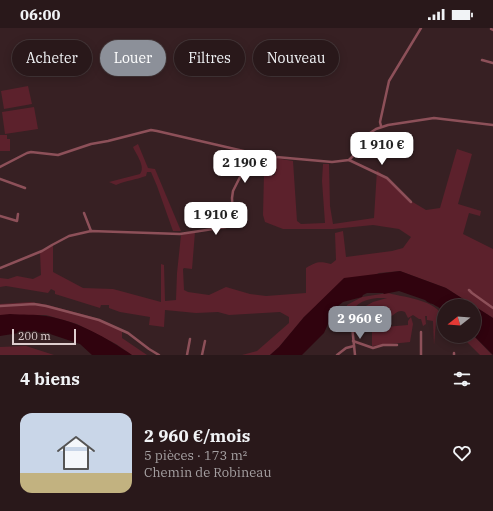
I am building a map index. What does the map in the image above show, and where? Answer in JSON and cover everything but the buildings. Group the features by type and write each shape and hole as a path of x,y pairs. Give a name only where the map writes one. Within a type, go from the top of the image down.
{"street":[{"path":"375,130 380,122 389,81 421,28"},
{"path":"482,60 493,63"},
{"path":"349,160 365,139 381,126 399,122 434,118 493,125"},
{"path":"380,122 381,126"},
{"path":"0,167 28,153 58,155 91,144 151,130 157,130 265,156 320,162 349,160 387,178 411,202"},
{"path":"0,268 42,251 68,236 91,231 180,234 226,227 232,222 233,219 232,198 233,192 241,175 241,150"},
{"path":"0,179 25,188"},
{"path":"84,213 91,231"},
{"path":"0,216 16,221 18,214"},
{"path":"469,290 493,308"},
{"path":"0,306 34,304 98,320 128,333 159,355"},
{"path":"352,326 355,355"},
{"path":"421,332 421,355"},
{"path":"188,355 190,339"},
{"path":"202,355 205,341"},
{"path":"353,341 373,348 383,345 397,345"},
{"path":"337,355 346,348 354,346"}],"shaded area":[{"path":"28,86 32,104 4,109 1,91"},
{"path":"34,107 38,129 5,134 2,112"},
{"path":"0,135 7,135 7,139 10,139 10,151 0,151"},
{"path":"138,144 148,168 155,169 181,231 173,231 151,172 147,172 146,176 116,185 109,182 140,174 142,171 141,164 133,147"},
{"path":"457,149 472,154 458,204 481,211 480,216 469,213 463,234 493,249 493,318 481,310 481,299 463,299 446,288 400,271 379,273 319,304 304,317 279,347 270,355 242,355 257,351 289,323 289,317 280,312 229,315 218,312 196,313 165,310 164,327 149,325 150,317 120,312 109,308 109,305 101,305 100,308 55,294 55,291 51,289 48,293 6,286 0,287 0,278 8,279 17,276 33,279 41,275 40,252 53,245 53,272 83,288 113,289 161,302 161,264 164,265 165,301 176,300 181,235 195,232 192,269 183,269 184,290 209,295 226,287 250,294 266,296 306,293 306,268 312,264 318,263 331,264 336,260 335,233 343,231 346,257 392,251 403,248 411,237 399,229 373,225 333,229 283,229 265,222 263,215 264,174 275,175 275,158 293,161 297,221 301,224 325,223 322,181 323,164 329,164 330,206 333,224 374,218 377,170 411,201 426,210 440,208"},
{"path":"400,271 446,288 463,299 437,299 437,306 425,300 399,291 384,294 367,293 362,297 343,302 338,306 324,333 302,355 270,355 279,347 304,317 344,278"},
{"path":"388,293 423,301 437,309 434,345 433,321 427,320 427,316 425,316 426,324 423,326 421,319 413,315 408,318 403,311 399,311 390,317 378,314 371,315 372,322 366,321 359,333 354,333 351,318 346,317 345,315 347,305 362,297","holes":["376,298 387,298 373,302 357,311 354,310 355,307 364,301"]},
{"path":"31,302 96,318 122,331 122,338 147,355 132,355 116,344 77,324 46,315 0,315 0,304"},
{"path":"481,310 493,318 493,355 481,343"},
{"path":"0,315 42,315 58,318 92,331 113,342 132,355 92,355 80,344 47,333 25,332 0,336"},
{"path":"411,317 413,324 410,342 372,346 373,328 408,325 408,321"},
{"path":"468,343 481,343 492,355 480,355"},
{"path":"26,346 54,355 0,355 0,347"}]}
